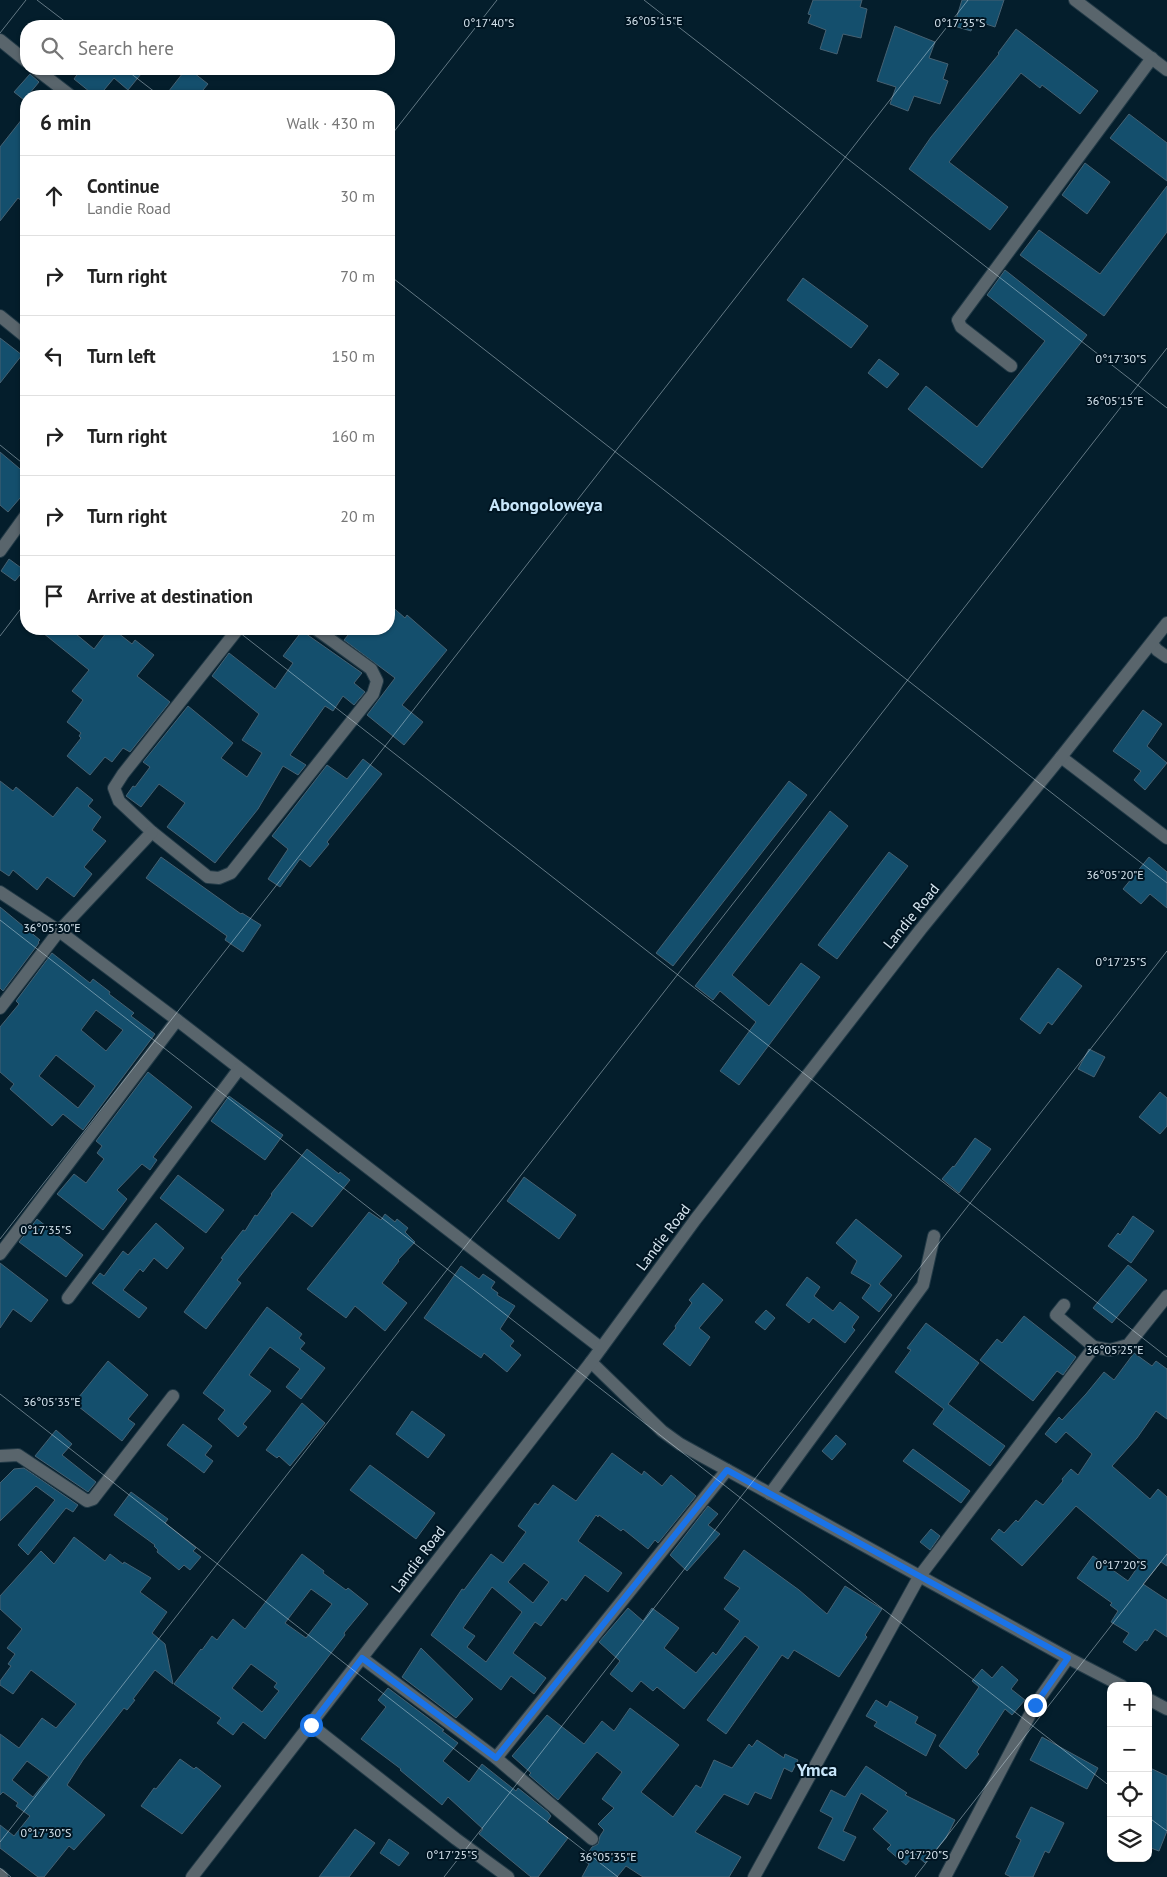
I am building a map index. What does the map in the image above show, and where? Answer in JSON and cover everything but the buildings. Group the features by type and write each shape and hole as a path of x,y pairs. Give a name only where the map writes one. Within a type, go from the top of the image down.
{"street":[{"path":"1075,0 1167,70"},
{"path":"0,40 20,56"},
{"path":"1011,366 961,327 958,320 1152,58"},
{"path":"44,75 63,90"},
{"path":"0,316 20,332"},
{"path":"0,551 20,523"},
{"name":"Landie Road","path":"192,1877 591,1362 695,1220 921,928 1061,757 1167,623"},
{"path":"233,635 123,774 114,788 118,801 152,832 208,877 219,878 231,873 373,694 377,681 371,669 324,635"},
{"path":"1152,644 1167,657"},
{"path":"1061,757 1167,838"},
{"path":"0,1008 59,931 152,832"},
{"path":"0,892 59,931 177,1020 601,1348"},
{"path":"0,1254 177,1020"},
{"path":"68,1298 239,1069"},
{"path":"770,1494 923,1285 934,1236"},
{"path":"1064,1305 1056,1315 1094,1347 1110,1350 1128,1345 1167,1296"},
{"path":"754,1877 919,1577 1094,1347"},
{"path":"591,1362 662,1431 680,1444 919,1577 1114,1682"},
{"path":"0,1456 18,1455 64,1484 86,1501 93,1499 173,1396"},
{"path":"496,1758 727,1470"},
{"path":"362,1658 496,1758 592,1839"},
{"path":"945,1877 1035,1705 1068,1658"},
{"path":"1152,1701 1167,1709"},
{"path":"311,1725 456,1839 508,1877"}],"district":[{"name":"Abongoloweya","path":"546,504"},
{"name":"Ymca","path":"817,1769"}],"route":[{"path":"311,1725 362,1658 496,1758 727,1470 1068,1658 1035,1705"}]}
